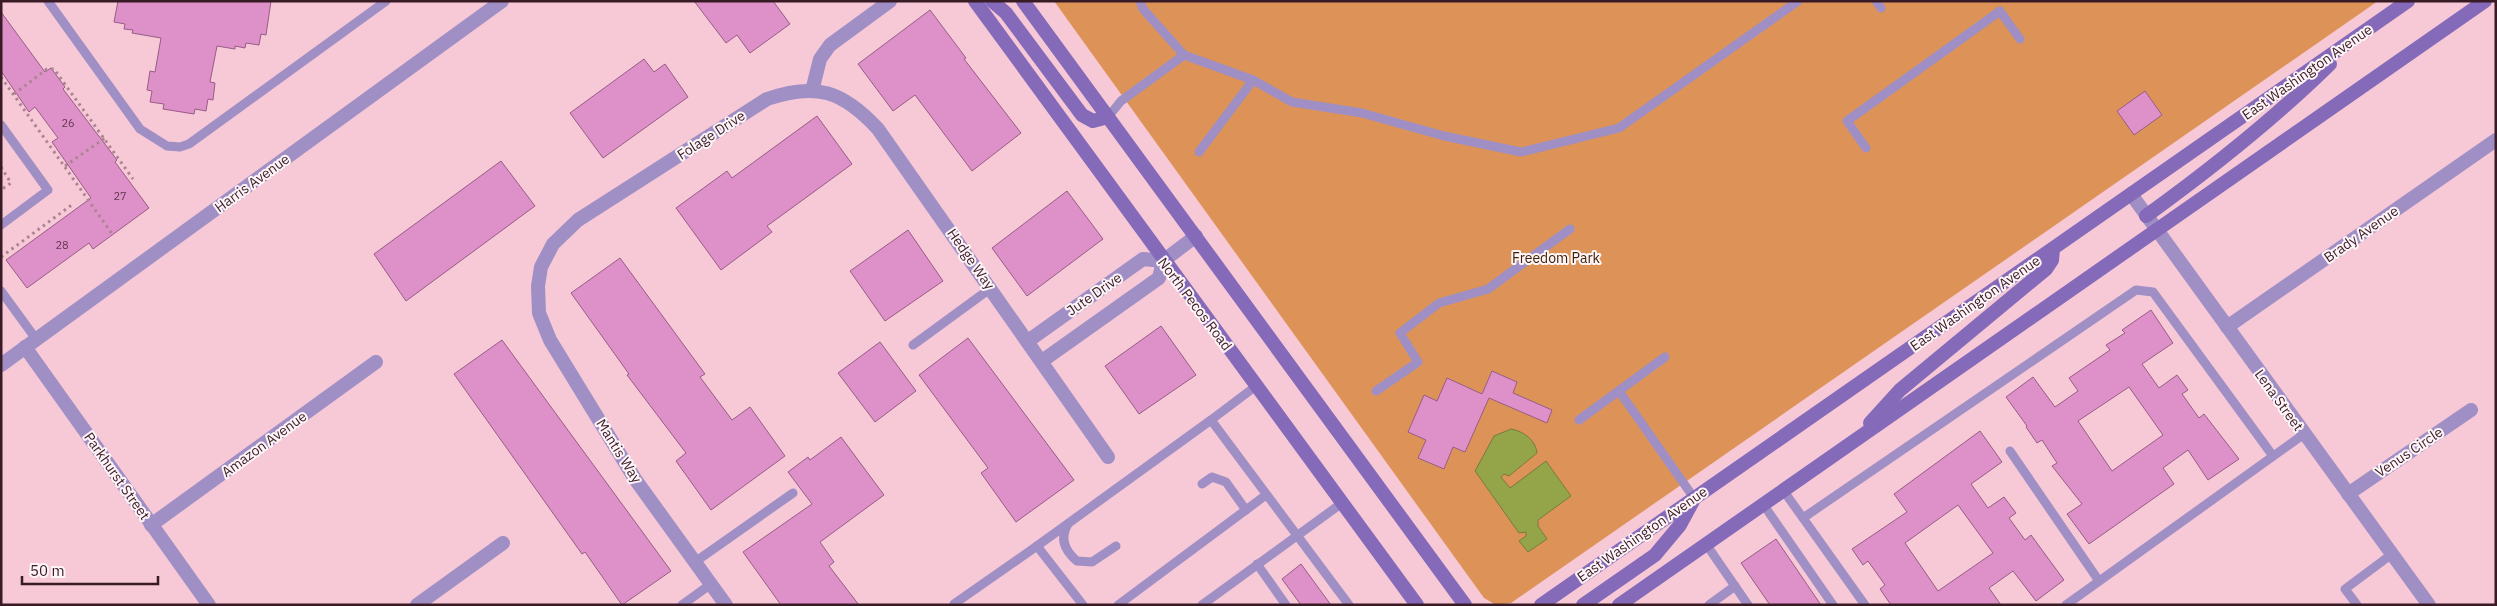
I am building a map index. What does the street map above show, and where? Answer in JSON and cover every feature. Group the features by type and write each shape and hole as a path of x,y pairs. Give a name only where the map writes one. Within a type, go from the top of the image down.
{"main road":[{"name":"North Pecos Road","path":"975,1 1163,261 1417,605"},
{"path":"992,1 1006,14 1082,115 1093,121 1108,117"},
{"path":"1024,1 1465,605"},
{"name":"East Washington Avenue","path":"1541,605 2408,1"},
{"path":"1619,605 1635,600 1706,544 2484,1"},
{"path":"2146,216 2287,106 2357,37"},
{"path":"1853,442 1900,390 2046,269 2052,260 2053,248"},
{"path":"1583,605 1655,555 1680,525 1694,498"}],"street":[{"name":"Harris Avenue","path":"1,365 502,1"},
{"path":"812,91 820,59 830,45 890,1"},
{"name":"Folage Drive","path":"538,286 541,267 553,244 578,220 767,99 791,90 812,91"},
{"name":"Hedge Way","path":"812,91 827,92 859,108 878,128 1108,457"},
{"name":"Brady Avenue","path":"2227,327 2496,140"},
{"name":"Lena Street","path":"2132,194 2156,230 2429,605"},
{"name":"Jute Drive","path":"1042,361 1159,278 1163,261 1196,236"},
{"name":"Jute Drive","path":"1028,341 1143,259 1163,261"},
{"name":"Mantis Way","path":"538,286 539,313 550,340 636,479 726,605"},
{"name":"Parkhurst Street","path":"31,343 152,525 209,605"},
{"name":"Amazon Avenue","path":"152,525 376,362"},
{"name":"Venus Circle","path":"2348,494 2471,410"},
{"path":"417,605 502,543"}],"lane":[{"path":"48,1 140,129 167,146 180,147 190,144 386,1"},
{"path":"1140,1 1143,9 1184,55 1253,80 1292,102 1362,113 1444,136 1521,152 1620,128 1798,1"},
{"path":"1866,148 1847,121 2000,11 2020,39"},
{"path":"1108,117 1120,101 1184,55"},
{"path":"1199,152 1253,80"},
{"path":"1,125 48,190 1,225"},
{"path":"1376,391 1418,362 1400,333 1439,304 1488,289 1570,229"},
{"path":"913,345 991,288"},
{"path":"1804,518 2136,290 2153,292 2273,456"},
{"path":"1,291 31,343"},
{"path":"1579,420 1665,357"},
{"path":"1116,546 1092,562 1077,561 1066,548 1063,540 1064,530 1075,516 1256,386"},
{"path":"1619,391 1694,498"},
{"path":"1211,420 1349,605"},
{"path":"2066,605 2304,434"},
{"path":"2010,450 2099,581"},
{"path":"1202,484 1212,477 1222,480 1246,510"},
{"path":"1784,490 1865,605"},
{"path":"695,562 794,493"},
{"path":"1118,605 1266,495"},
{"path":"1202,605 1342,503"},
{"path":"1763,504 1833,605"},
{"path":"954,604 1068,524"},
{"path":"1706,544 1748,605"},
{"path":"1037,546 1082,605"},
{"path":"2356,605 2345,589 2392,554"},
{"path":"1257,564 1286,605"},
{"path":"682,605 711,584"},
{"path":"1709,605 1735,586"}],"path":[{"path":"14,94 47,69 54,69 133,179"},
{"path":"1,77 114,235"},
{"path":"66,166 105,138"},
{"path":"1,167 11,183 1,190"},
{"path":"1,257 73,204"}],"green space":[{"name":"Freedom Park","path":"1054,1 2378,1 1511,603 1496,605 1484,598"}],"shaded area":[{"path":"1511,429 1528,437 1534,444 1537,453 1509,476 1504,474 1501,477 1510,488 1546,461 1571,496 1538,520 1538,526 1547,539 1528,552 1519,541 1526,536 1526,532 1519,533 1475,471 1494,436"}],"building":[{"path":"118,1 271,1 266,35 261,34 259,45 246,43 245,48 235,46 235,49 217,46 210,82 215,83 213,100 208,99 206,111 195,109 194,114 163,109 164,104 150,102 152,91 147,90 150,71 155,72 161,38 132,33 133,30 124,29 125,24 114,22"},
{"path":"694,1 773,1 790,24 750,53 737,35 726,43"},
{"path":"930,10 966,58 964,59 1021,133 972,171 915,95 893,111 858,64"},
{"path":"1,12 45,72 51,68 65,87 63,89 117,160 115,162 149,208 93,249 89,243 27,288 6,260 91,198 52,142 58,138 35,107 29,112 1,71"},
{"path":"644,59 654,72 665,64 688,97 603,158 570,113"},
{"path":"2145,91 2162,115 2134,135 2117,111"},
{"path":"817,116 852,164 767,226 772,232 721,270 676,208 727,171 732,178"},
{"path":"501,161 535,206 406,301 374,254"},
{"path":"1067,191 1103,239 1027,296 992,248"},
{"path":"908,230 943,281 885,321 850,271"},
{"path":"620,258 705,374 700,377 732,420 750,407 785,456 711,510 676,461 686,453 627,375 629,374 571,293"},
{"path":"2151,310 2173,343 2142,364 2159,388 2177,375 2188,390 2182,394 2199,418 2204,414 2239,459 2208,480 2188,450 2163,468 2174,484 2089,544 2067,514 2082,504 2052,466 2057,463 2042,440 2037,443 2006,397 2033,377 2055,407 2078,391 2069,378 2110,350 2106,345 2125,333 2122,330","holes":["2129,387 2163,435 2112,471 2078,421"]},
{"path":"1161,326 1196,375 1139,414 1105,366"},
{"path":"968,338 1074,480 1016,522 981,473 988,468 919,375"},
{"path":"502,340 671,571 622,605 585,552 582,554 454,374"},
{"path":"880,342 916,391 875,422 838,373"},
{"path":"1492,371 1517,382 1513,393 1552,410 1547,423 1489,398 1465,452 1453,447 1444,469 1418,458 1426,440 1408,432 1424,395 1437,401 1447,378 1482,394"},
{"path":"1980,431 2002,462 1971,484 1988,508 2004,497 2016,513 2009,518 2025,540 2031,535 2064,580 2036,601 2013,571 1989,588 2001,605 1891,605 1880,589 1885,585 1868,561 1863,565 1852,549 1907,512 1894,494","holes":["1958,505 1993,553 1938,591 1905,543"]},
{"path":"841,437 884,495 820,542 834,562 829,566 859,605 781,605 743,552 812,504 788,472 808,457 810,460"},
{"path":"1776,539 1821,605 1770,605 1741,563"},
{"path":"1301,564 1331,605 1301,605 1282,579"}]}
